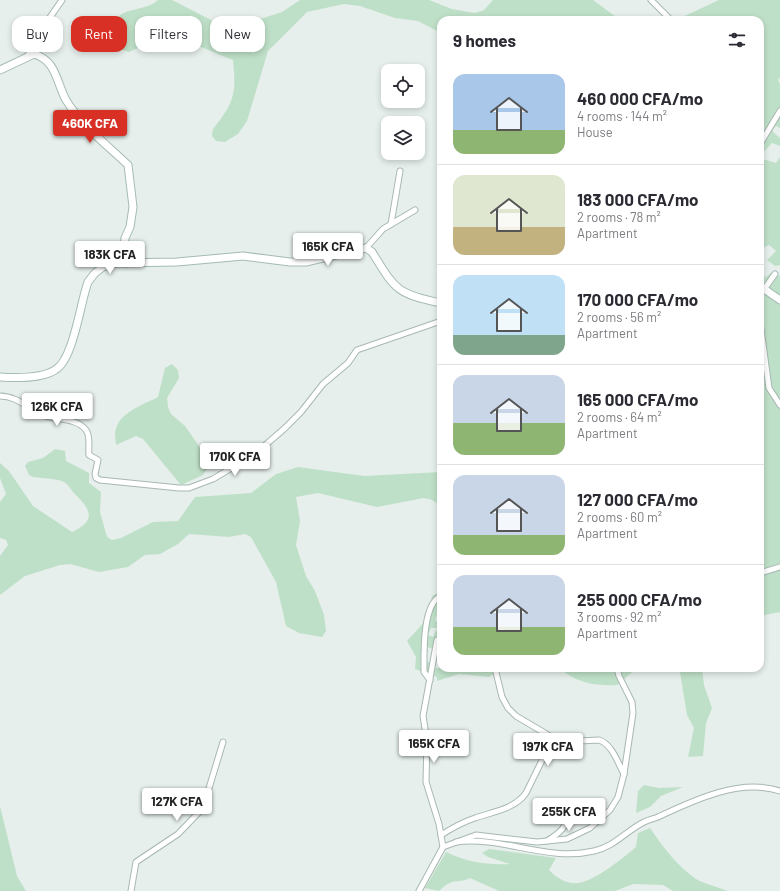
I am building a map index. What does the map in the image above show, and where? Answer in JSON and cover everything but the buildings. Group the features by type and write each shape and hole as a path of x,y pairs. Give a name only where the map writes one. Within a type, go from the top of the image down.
{"street":[{"path":"28,55 44,26 62,0"},
{"path":"651,0 667,16"},
{"path":"0,70 28,55 34,54 47,60 54,69 66,98 76,114 104,144 128,165 133,207 130,226 125,238 124,247 126,263"},
{"path":"764,137 780,111"},
{"path":"391,224 400,171"},
{"path":"0,377 37,375 47,373 59,367 70,348 88,282 95,273 104,267 126,263 177,262 243,256 290,262 306,262 366,248 380,232 415,210"},
{"path":"366,248 372,252 398,290 412,296 437,302"},
{"path":"764,285 775,274"},
{"path":"764,288 780,300"},
{"path":"0,396 20,400 44,416 67,420 85,429 87,432 89,455 98,460 95,474 96,478 100,480 152,486 189,488 213,479 238,466 255,454 301,412 313,395 348,363 357,350 437,322"},
{"path":"764,351 769,388 780,405"},
{"path":"764,571 780,567"},
{"path":"430,680 424,672 425,637 430,611 433,603 437,600"},
{"path":"419,891 443,847 426,782 425,772 427,741 424,716 437,640"},
{"path":"496,672 502,697 508,708 516,716 546,735 564,742 599,740 604,742 608,745 624,774"},
{"path":"443,847 472,836 481,835 523,841 546,842 571,837 583,832 598,822 610,810 616,801 624,774 633,709 629,696 617,672"},
{"path":"441,835 454,827 501,810 521,800 533,780 550,744 550,739 546,735"},
{"path":"131,891 136,862 178,834 203,808 223,742"},
{"path":"456,842 483,841 544,853 586,853 611,845 643,823 697,800 736,789 760,787 780,791"},
{"path":"546,842 558,834 567,821 563,812 564,808"}],"green space":[{"path":"158,0 172,0 210,19 210,50 202,47 202,16 135,16 135,49 127,51 127,16 119,16 126,12 146,7"},
{"path":"300,0 429,0 452,9 475,13 484,10 493,0 593,0 615,16 437,16 437,31 418,21 395,18 360,6 344,4 307,12 268,51 247,121 238,134 225,142 216,141 212,136 212,133 227,110 233,96 233,60 214,52 265,52 265,18 282,12"},
{"path":"719,0 780,0 780,77 778,80 780,84 780,128 776,126 773,129 773,132 780,138 780,146 772,143 764,152 764,16 685,16"},
{"path":"780,157 780,265 775,266 767,260 776,251 769,245 764,247 764,159 776,163"},
{"path":"772,272 780,276 780,612 764,615 764,276 766,277"},
{"path":"172,364 178,370 179,378 167,398 168,407 171,414 185,426 199,446 207,469 203,475 181,485 143,439 136,436 116,445 115,437 118,423 122,418 134,409 158,397 165,368"},
{"path":"55,449 65,451 66,461 89,473 89,483 101,492 100,512 107,537 112,540 121,538 153,522 178,521 195,497 251,493 276,474 298,467 364,476 437,472 437,503 424,498 377,507 318,493 296,497 300,521 296,545 306,576 315,591 324,615 326,631 322,637 299,633 286,626 276,582 251,537 245,534 229,537 189,534 178,544 160,554 145,555 128,567 99,572 70,564 60,565 25,576 0,595 0,556 8,545 6,540 0,538 0,502 6,494 0,478 0,463 9,471 33,506 72,532 80,528 88,519 89,514 84,505 65,483 58,480 33,477 29,475 25,466 28,462 43,458"},
{"path":"437,593 437,614 435,620 437,622 437,628 431,628 428,635 433,637 437,630 437,659 435,660 435,650 428,647 426,661 435,664 437,672 497,672 489,677 459,674 437,681 437,677 415,669 416,657 407,641 427,619 432,596"},
{"path":"564,672 632,672 617,685 593,684 579,680"},
{"path":"680,672 702,672 704,685 712,708 706,723 703,756 688,757 694,728 687,715"},
{"path":"644,785 659,788 683,787 661,796 650,807 636,813 638,791"},
{"path":"0,806 17,876 26,891 0,891"},
{"path":"650,828 671,856 689,874 698,880 728,891 673,891 663,885 633,884 615,891 499,891 470,878 452,882 444,886 439,891 425,888 446,852 477,862 510,864 488,857 482,853 489,849 556,858 549,870 562,880 570,883 578,883 600,874 630,852 636,847 638,833"}]}
